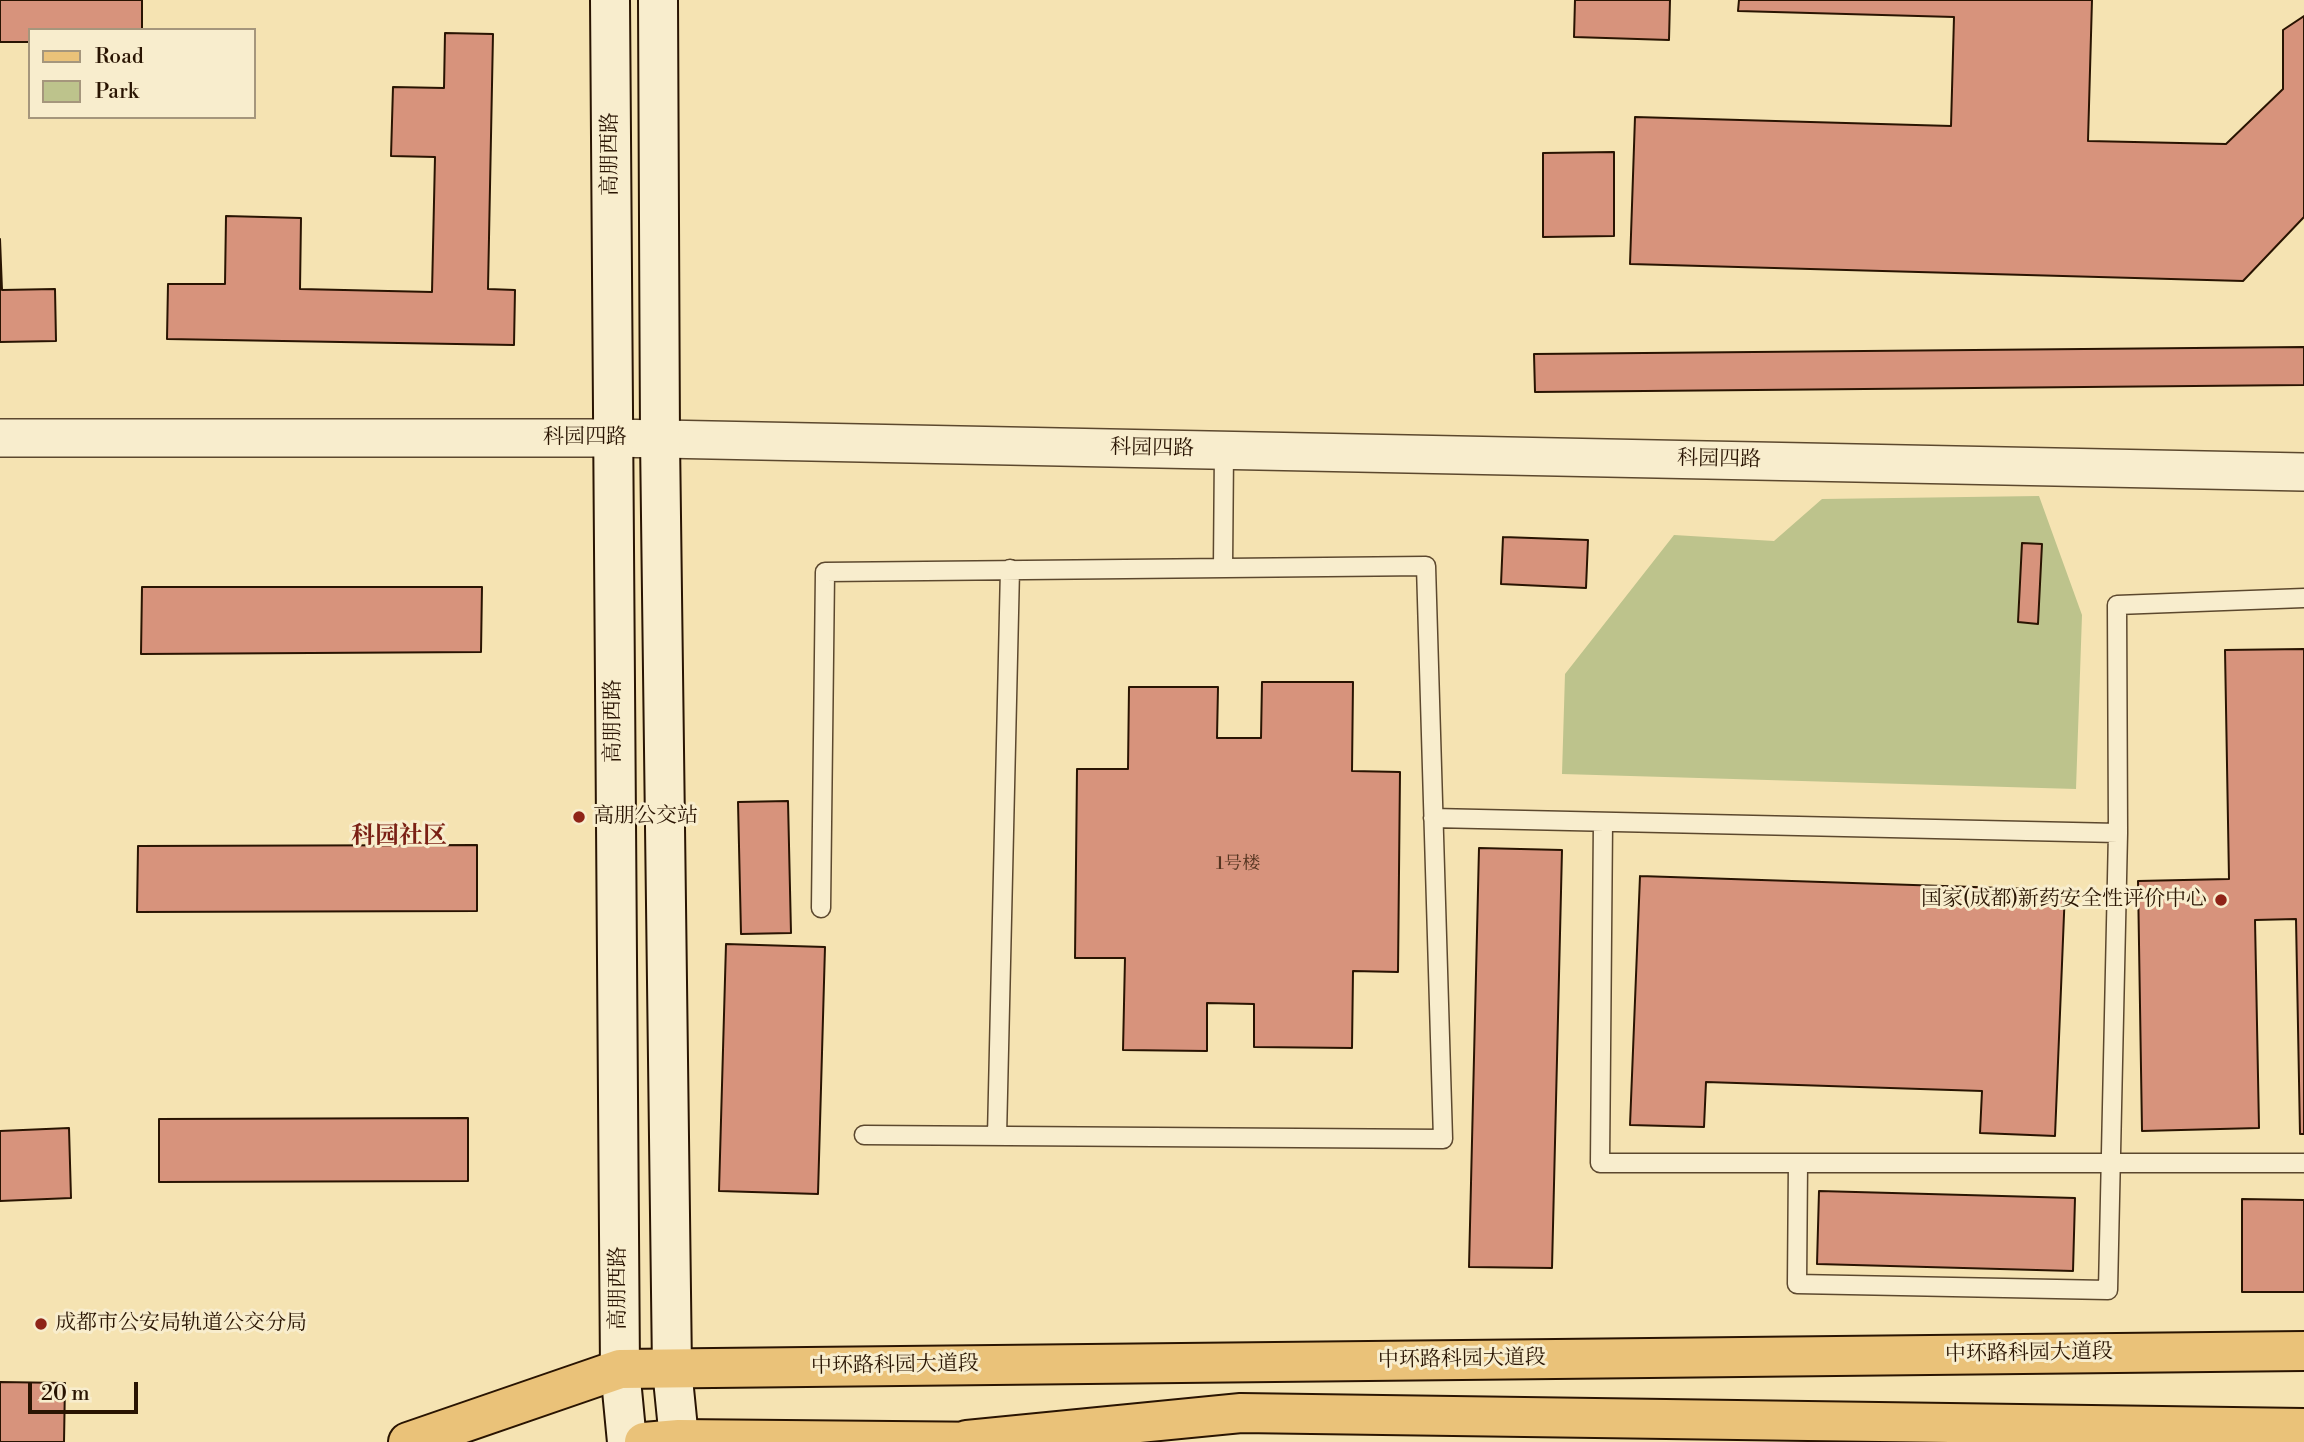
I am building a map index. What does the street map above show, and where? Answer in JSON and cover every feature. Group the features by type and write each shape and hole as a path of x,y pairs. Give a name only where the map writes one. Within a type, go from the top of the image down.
{"main road":[{"name":"中环路科园大道段","path":"408,1442 620,1369 2304,1351"},
{"path":"662,1440 983,1441 1241,1413 2304,1427"}],"street":[{"name":"高朋西路","path":"610,0 620,1369 627,1442"},
{"path":"658,0 660,439 672,1369 662,1440"},
{"name":"科园四路","path":"0,438 612,438 2304,472"}],"lane":[{"path":"1223,567 1224,450"},
{"path":"821,908 825,572 1426,566 1443,1139 864,1135"},
{"path":"998,1136 1010,569"},
{"path":"1798,1163 1797,1284 2108,1290 2118,832 2117,605 2304,598"},
{"path":"1433,818 2118,832"},
{"path":"1603,822 1600,1163 2304,1163"}],"green space":[{"path":"2039,496 2082,615 2076,789 1562,774 1565,674 1674,535 1774,541 1822,499"}],"building":[{"path":"0,0 142,0 142,28 28,28 28,42 0,42"},
{"path":"1575,0 1670,0 1669,40 1574,37"},
{"path":"1739,0 2092,0 2088,141 2226,144 2283,89 2283,30 2304,16 2304,217 2243,281 1630,264 1635,117 1951,126 1954,17 1738,11"},
{"path":"445,33 493,34 488,289 515,290 514,345 167,339 168,284 225,284 226,216 301,218 300,289 432,292 435,157 391,156 393,87 444,88"},
{"path":"1614,152 1614,236 1543,237 1543,153"},
{"path":"0,239 2,290 55,289 56,341 0,342"},
{"path":"2304,347 2304,385 1535,392 1534,354"},
{"path":"1503,537 1588,540 1586,588 1501,584"},
{"path":"2022,543 2042,544 2038,624 2018,622"},
{"path":"142,587 482,587 481,652 141,654"},
{"name":"国家(成都)新药安全性评价中心","path":"2304,649 2304,1134 2300,1134 2296,919 2255,920 2259,1128 2142,1131 2138,881 2229,879 2225,650"},
{"path":"1262,682 1353,682 1352,771 1400,772 1398,972 1353,971 1352,1048 1254,1047 1254,1004 1207,1003 1207,1051 1123,1050 1125,958 1075,958 1077,769 1128,769 1129,687 1218,687 1217,738 1261,738"},
{"path":"788,801 791,933 741,934 738,802"},
{"path":"477,845 477,911 137,912 138,846"},
{"path":"1479,848 1562,850 1552,1268 1469,1267"},
{"path":"1640,876 2065,890 2055,1136 1980,1133 1982,1091 1706,1082 1704,1127 1630,1125"},
{"path":"726,944 825,947 818,1194 719,1191"},
{"path":"468,1118 468,1181 159,1182 159,1119"},
{"path":"69,1128 71,1198 0,1201 0,1131"},
{"path":"1819,1191 2075,1198 2073,1271 1817,1264"},
{"path":"2242,1199 2304,1200 2304,1292 2242,1292"},
{"path":"0,1382 65,1383 64,1442 0,1442"}],"place":[{"name":"高朋公交站","path":"579,817"},
{"name":"国家(成都)新药安全性评价中心","path":"2221,900"},
{"name":"成都市公安局轨道公交分局","path":"41,1324"}],"district":[{"name":"科园社区","path":"399,837"}]}
